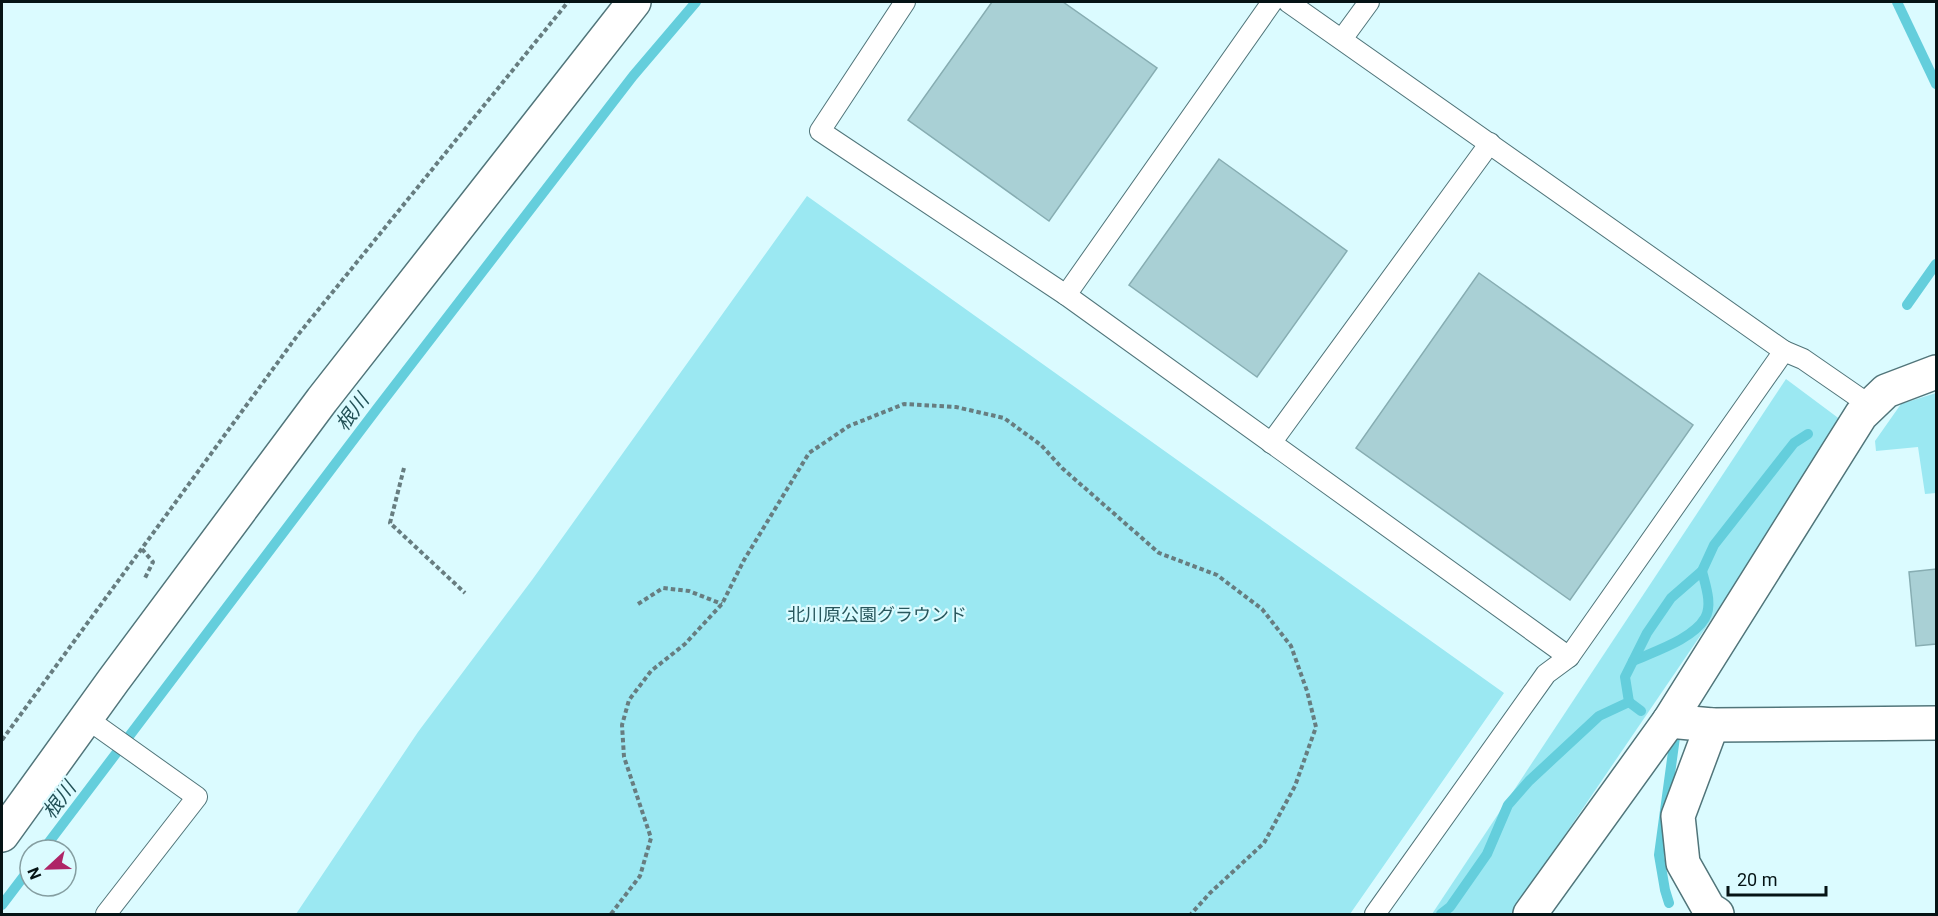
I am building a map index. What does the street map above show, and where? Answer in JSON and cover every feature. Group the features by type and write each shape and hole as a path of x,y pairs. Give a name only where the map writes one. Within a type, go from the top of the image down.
{"street":[{"path":"2,836 98,727 322,400 634,2"},
{"path":"1530,915 1669,721 1861,415 1886,391 1936,372"},
{"path":"1669,721 1712,725 1936,723"},
{"path":"1709,913 1683,863 1678,816 1712,725"}],"lane":[{"path":"905,2 820,131 1065,296 1569,657"},
{"path":"1065,296 1272,2"},
{"path":"1288,2 1784,351 1803,359 1871,406"},
{"path":"1342,39 1369,2"},
{"path":"1271,443 1490,143"},
{"path":"1375,915 1546,674 1569,657 1784,351"},
{"path":"98,727 196,798 106,915"}],"path":[{"path":"2,740 297,336 568,2"},
{"path":"611,915 640,876 651,838 624,757 622,725 629,700 651,670 685,644 722,604 744,560 809,453 849,426 904,405 956,407 1004,418 1041,445 1062,468 1159,553 1217,575 1262,609 1291,646 1307,691 1316,727 1295,786 1264,843 1210,893 1191,915"},
{"path":"404,468 390,523 465,593"},
{"path":"638,604 663,588 689,591 722,604"}],"green space":[{"name":"北川原公園グラウンド","path":"807,196 1504,693 1350,914 296,914 418,732 532,580"},
{"path":"1786,379 1845,423 1511,914 1432,914"},
{"path":"1936,393 1936,493 1925,494 1918,447 1876,451 1875,441 1901,404"}],"building":[{"path":"992,2 1063,2 1157,68 1049,221 908,120"},
{"path":"1219,159 1347,251 1257,377 1129,285"},
{"path":"1479,273 1693,425 1570,600 1356,448"},
{"path":"1936,569 1936,644 1916,646 1909,572"}],"waterway":[{"name":"根川","path":"52,838 379,406 633,76 696,2"},
{"path":"1897,2 1936,84"},
{"path":"1907,305 1936,264"},
{"path":"1441,914 1450,907 1487,854 1508,805 1529,781 1599,716 1629,702 1625,677 1647,633 1671,598 1702,571 1714,545 1794,443 1808,434"},
{"path":"1633,661 1673,644 1692,632 1705,618 1708,594 1702,571"},
{"path":"1629,702 1641,711"},
{"path":"1669,903 1659,855 1675,737"},
{"name":"根川","path":"2,905 18,884"}]}
